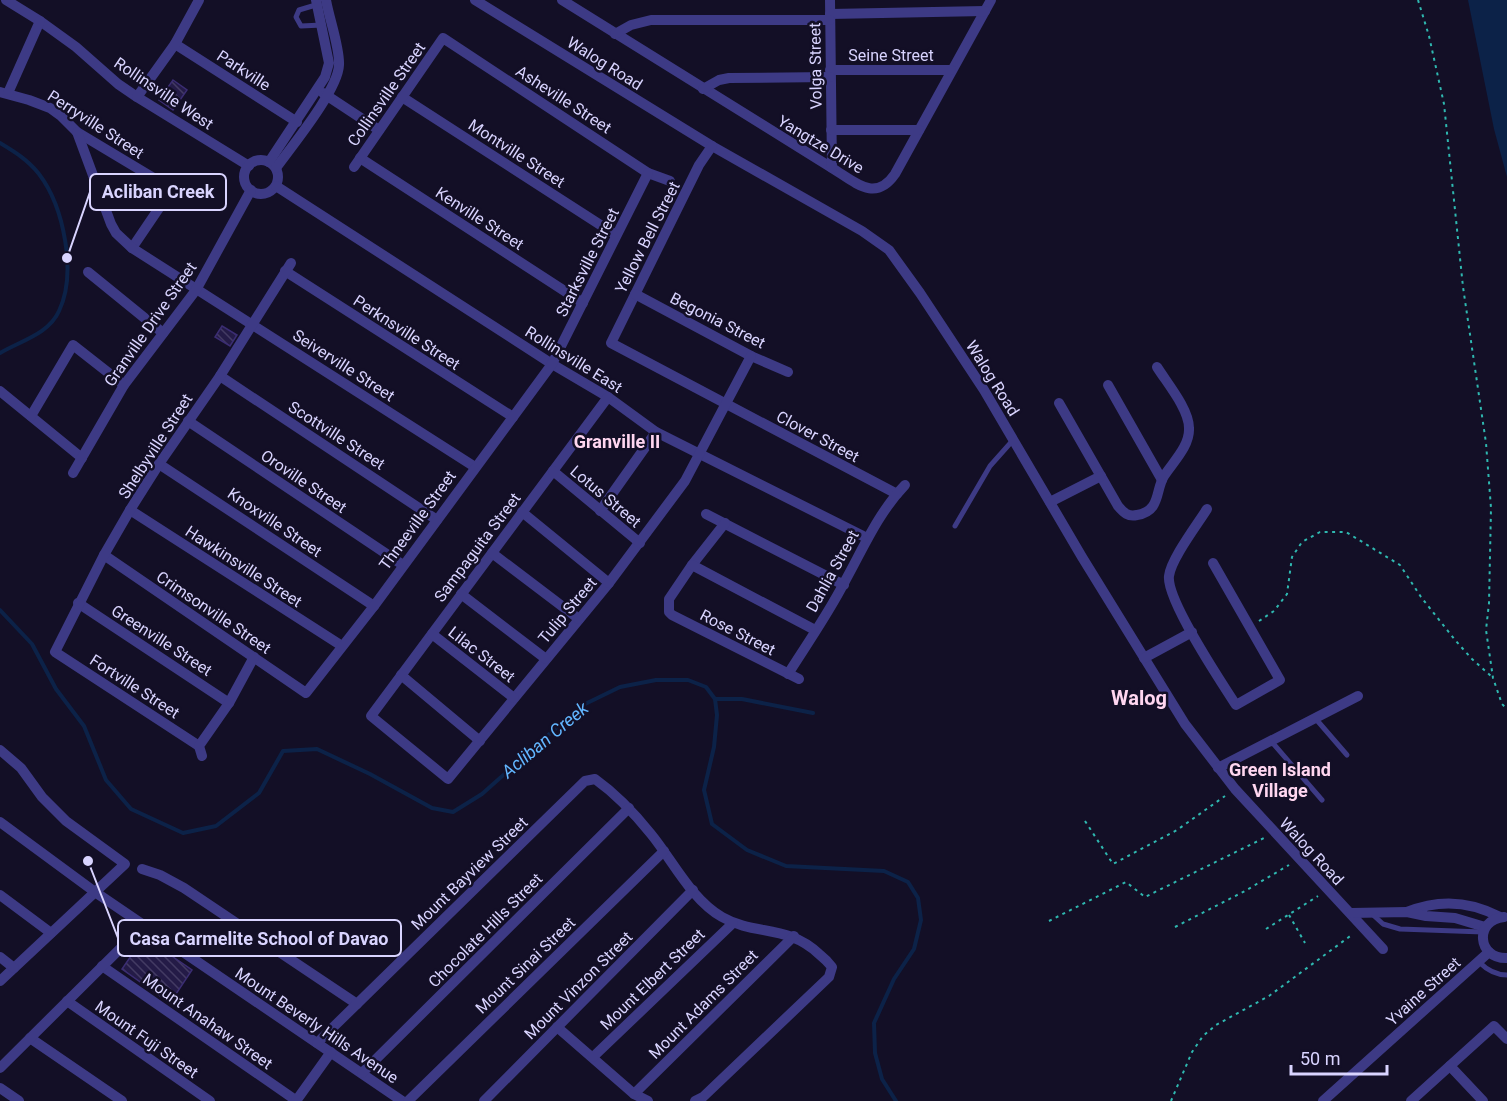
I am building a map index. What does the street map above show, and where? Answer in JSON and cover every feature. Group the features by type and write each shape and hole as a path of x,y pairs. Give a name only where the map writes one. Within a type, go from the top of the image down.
{"street":[{"name":"Rollinsville West","path":"6,0 76,47 136,97 249,166"},
{"path":"136,97 175,44 199,0"},
{"name":"Walog Road","path":"475,0 712,146 861,231 889,250 920,292 984,390 1185,724 1235,789 1383,949"},
{"name":"Yangtze Drive","path":"562,0 831,168 863,187 877,189 884,187 895,174 992,0"},
{"name":"Volga Street","path":"830,0 831,168"},
{"path":"273,165 322,92 329,63 321,2"},
{"path":"615,34 631,25 651,20 830,17 985,11"},
{"path":"4,93 40,21"},
{"name":"Collinsville Street","path":"357,163 444,38"},
{"name":"Asheville Street","path":"444,38 648,173 670,181"},
{"name":"Parkville","path":"175,44 297,122"},
{"name":"Seine Street","path":"703,89 719,80 738,77 951,70"},
{"path":"273,165 297,122 322,92"},
{"path":"322,92 379,130"},
{"name":"Perryville Street","path":"4,93 50,108 77,132 172,189 132,248"},
{"name":"Montville Street","path":"402,97 616,235"},
{"path":"831,130 919,130"},
{"name":"Seiverville Street","path":"77,132 111,224 132,248 474,467"},
{"name":"Yellow Bell Street","path":"611,343 699,165 712,146"},
{"path":"256,161 273,165 278,177 273,190 264,194 251,190 245,179 249,166 256,161"},
{"name":"Kenville Street","path":"357,163 583,303"},
{"name":"Starksville Street","path":"552,364 648,173"},
{"name":"Rollinsville East","path":"276,186 552,364 608,397 656,432 867,538"},
{"name":"Granville Drive Street","path":"73,473 124,385 196,290 251,190"},
{"name":"Shelbyville Street","path":"55,652 78,603 130,510 220,376 288,267"},
{"name":"Perknsville Street","path":"288,267 513,417"},
{"path":"88,272 163,333"},
{"name":"Begonia Street","path":"635,294 751,356 788,372"},
{"name":"Clover Street","path":"611,343 897,494"},
{"path":"31,416 73,345 124,385"},
{"name":"Tulip Street","path":"448,779 609,583 686,481 751,356"},
{"name":"Thneeville Street","path":"306,693 374,606 474,467 552,364"},
{"path":"1059,403 1118,506 1124,514 1131,516 1141,514 1156,502 1162,480 1185,444 1190,429 1185,411 1157,367"},
{"name":"Scottville Street","path":"220,376 437,519"},
{"path":"1108,385 1162,480"},
{"path":"0,391 82,458"},
{"name":"Sampaguita Street","path":"448,779 371,716 608,397"},
{"name":"Oroville Street","path":"188,422 403,565"},
{"path":"600,511 656,432"},
{"name":"Knoxville Street","path":"159,464 374,606"},
{"name":"Lotus Street","path":"553,471 640,543"},
{"path":"1050,502 1101,476"},
{"name":"Dahlia Street","path":"788,674 844,585 867,538 905,485"},
{"path":"1207,508 1172,565 1169,588 1192,632 1236,705 1280,680 1213,563"},
{"name":"Hawkinsville Street","path":"130,510 342,646"},
{"path":"522,512 609,583"},
{"path":"706,514 844,585"},
{"path":"725,523 692,565 815,630"},
{"path":"492,553 579,619"},
{"name":"Crimsonville Street","path":"104,555 306,693"},
{"name":"Rose Street","path":"692,565 669,599 668,607 672,615 799,679"},
{"path":"461,594 546,659"},
{"name":"Greenville Street","path":"78,603 229,703"},
{"path":"1144,658 1192,632"},
{"name":"Lilac Street","path":"432,634 514,698"},
{"name":"Fortville Street","path":"55,652 200,751 229,703"},
{"path":"229,703 254,657"},
{"path":"401,675 480,741"},
{"path":"1218,768 1358,696"},
{"path":"0,750 21,768 42,797 66,821 125,864 0,981"},
{"name":"Mount Bayview Street","path":"317,1043 585,781 592,778 598,781 629,808"},
{"path":"629,808 693,890 714,911 733,922 794,936 804,941 829,963 832,971 829,977 703,1097 694,1101"},
{"name":"Chocolate Hills Street","path":"362,1073 629,808"},
{"name":"Mount Beverly Hills Avenue","path":"0,822 95,892 402,1101"},
{"name":"Mount Sinai Street","path":"408,1101 664,851"},
{"path":"142,869 160,875 184,888 357,1004"},
{"name":"Mount Vinzon Street","path":"484,1101 693,890"},
{"path":"0,895 51,933"},
{"path":"1407,912 1425,905 1461,904 1481,908 1504,917"},
{"path":"1351,913 1407,912 1455,918 1484,930"},
{"path":"1504,917 1489,922 1484,930 1484,943 1489,952 1499,958 1507,958"},
{"name":"Mount Elbert Street","path":"592,1057 733,922"},
{"path":"0,1068 144,925"},
{"name":"Mount Adams Street","path":"634,1094 794,936"},
{"name":"Yvaine Street","path":"1323,1101 1489,952"},
{"path":"0,957 14,968"},
{"name":"Mount Anahaw Street","path":"102,966 297,1101"},
{"name":"Mount Fuji Street","path":"67,1001 210,1101"},
{"path":"1412,1101 1494,1026 1507,1039"},
{"path":"558,1027 634,1094 648,1101"},
{"path":"30,1038 122,1101"},
{"path":"297,1101 331,1052"},
{"path":"1450,1066 1483,1101"},
{"path":"0,1088 20,1101"}],"lane":[{"path":"321,2 299,10 296,16 301,26 325,24"},
{"path":"955,526 990,466 1014,439"},
{"path":"1315,718 1347,755"},
{"path":"1271,741 1322,800"},
{"path":"1371,913 1383,924 1400,929 1484,930"},
{"path":"1479,962 1495,974 1507,975"}],"path":[{"path":"1418,0 1429,36 1444,104 1463,287 1486,443 1491,508 1489,603 1486,630 1493,678 1507,709"},
{"path":"1249,627 1274,611 1287,594 1292,557 1302,542 1320,532 1346,532 1400,565 1421,597 1455,640 1493,678"},
{"path":"1085,821 1113,864 1177,830 1235,789"},
{"path":"1048,921 1126,882 1145,897 1274,833"},
{"path":"1175,927 1254,886 1299,859"},
{"path":"1266,929 1328,890"},
{"path":"1289,915 1305,943"},
{"path":"1171,1101 1192,1052 1209,1030 1230,1016 1269,996 1363,927"}],"water":[{"path":"1468,0 1507,0 1507,177 1494,129"}],"building":[{"path":"173,80 187,90 173,110 159,100"},
{"path":"222,326 237,335 230,346 215,337"},
{"path":"144,937 192,970 170,1003 122,969"}],"waterway":[{"name":"Acliban Creek","path":"0,143 30,165 48,188 61,222 67,260 64,296 54,319 41,331 0,353"},
{"name":"Acliban Creek","path":"0,610 32,644 56,689 84,726 106,780 131,809 183,833 216,826 259,793 283,751 317,749 370,774 432,808 453,812 482,794 581,706 620,687 656,680 688,680 706,687 715,699 717,715 714,747 704,790 712,824 747,850 786,866 884,871 908,882 918,898 921,920 914,949 894,979 874,1023 875,1053 882,1079 896,1101"},
{"path":"715,699 742,699 813,713"}],"place":[{"name":"Acliban Creek","path":"67,258"},
{"name":"Casa Carmelite School of Davao","path":"88,861"}],"district":[{"name":"Granville II","path":"617,442"},
{"name":"Walog","path":"1139,698"},
{"name":"Green Island Village","path":"1280,780"}]}
